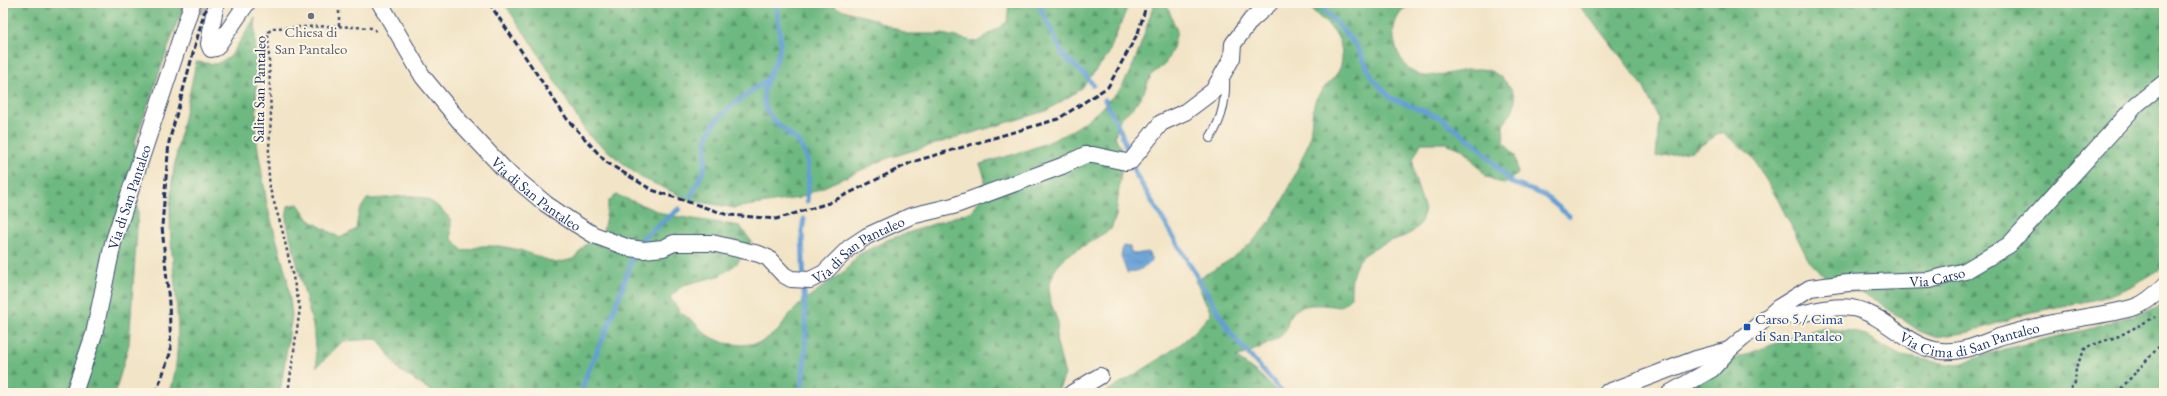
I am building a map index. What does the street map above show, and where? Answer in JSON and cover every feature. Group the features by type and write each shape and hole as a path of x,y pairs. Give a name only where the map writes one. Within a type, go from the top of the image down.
{"street":[{"path":"215,7 209,44 212,49 216,48 247,3"},
{"name":"Via di San Pantaleo","path":"380,3 414,64 461,123 503,168 546,204 565,217 594,235 629,248 644,250 663,248 674,243 692,242 730,246 768,258 784,275 791,279 800,281 817,277 824,273 849,248 867,236 910,216 953,206 1062,166 1084,155 1093,155 1126,162 1131,161 1161,123 1185,112 1213,91 1232,58 1233,44 1251,20 1270,3"},
{"name":"Via di San Pantaleo","path":"74,393 94,334 113,243 192,4"},
{"name":"Via Carso","path":"1670,393 1712,369 1729,350 1778,308 1810,288 1848,283 1929,280 1965,272 2009,245 2137,104 2164,83"},
{"name":"Via Cima di San Pantaleo","path":"1778,308 1792,316 1826,308 1852,308 1876,318 1920,345 1940,351 1949,351 1972,348 1998,337 2039,326 2137,306 2154,295 2164,286"},
{"path":"1606,393 1696,359 1729,350"},
{"path":"1072,393 1100,376"}],"lane":[{"path":"1210,138 1218,125 1224,108 1225,70"}],"path":[{"path":"339,3 339,26"},
{"name":"Salita San Pantaleo","path":"288,393 300,308 270,189 268,163 271,118 268,32 274,28 339,26 373,28 380,36"},
{"path":"2066,393 2075,383 2076,367 2086,347 2119,336 2156,316"},
{"path":"2117,393 2164,341"}],"green space":[{"path":"3,3 184,3 135,141 138,215 129,344 115,393 3,393"},
{"path":"504,3 831,3 837,8 873,19 907,34 942,34 977,42 1007,22 1009,3 1129,3 1108,55 1081,89 1046,111 888,158 799,198 734,208 690,200 640,177 587,134 540,56"},
{"path":"1166,3 1177,31 1173,48 1165,64 1151,75 1144,92 1133,107 1120,119 1115,136 1123,153 1116,216 1111,229 1067,256 1055,269 1049,286 1051,304 1058,322 1056,340 1065,375 1058,391 1054,393 434,393 399,370 378,339 343,341 317,367 313,326 286,220 288,206 298,204 309,220 340,238 356,229 359,211 367,199 413,196 431,202 451,220 451,238 463,251 482,246 500,246 520,250 556,263 574,259 585,245 602,237 609,200 617,195 667,215 740,226 751,241 745,255 734,266 719,276 683,285 670,297 680,312 694,322 707,335 724,343 742,345 760,343 778,331 788,316 802,302 846,270 858,255 887,240 972,211 982,196 985,178 980,164 1032,149 1064,135 1093,115 1119,90 1127,77 1140,46 1154,4"},
{"path":"1307,3 1411,3 1399,15 1394,28 1394,39 1397,51 1407,67 1423,76 1484,69 1493,72 1510,87 1515,97 1515,102 1512,112 1503,125 1504,142 1515,156 1518,174 1504,184 1487,177 1464,150 1446,143 1421,143 1413,159 1414,176 1425,210 1418,227 1407,235 1378,246 1363,256 1354,270 1351,298 1340,307 1312,305 1299,308 1293,312 1289,318 1284,333 1277,339 1236,357 1260,375 1278,393 1104,393 1161,358 1200,326 1211,313 1195,280 1230,260 1256,238 1277,211 1286,194 1309,141 1314,105 1321,92 1339,70 1342,63 1342,54 1338,37 1329,25 1312,10"},
{"path":"1576,3 2164,3 2164,267 2132,286 2102,298 2028,313 1970,332 1935,337 1919,331 1874,299 1858,292 1840,290 1809,261 1778,200 1751,155 1722,132 1692,151 1656,157 1659,119 1643,86 1602,32"},
{"path":"255,18 257,143 267,205 287,278 292,315 280,393 170,393 175,371 178,328 171,240 170,200 175,160 196,62 216,64 230,57"},
{"path":"2164,306 2164,385 2155,393 1647,393 1763,348 1820,328 1859,332 1901,356 1956,365 2001,350 2093,328"}],"water":[{"path":"1123,246 1130,247 1131,252 1135,254 1148,252 1152,260 1148,265 1141,269 1127,273 1121,256"}],"waterway":[{"path":"776,3 780,46 777,60 767,80 764,101 769,114 777,124 798,142 806,155 808,163 807,201"},
{"path":"1038,3 1063,55 1085,75 1093,85"},
{"path":"1318,3 1356,45 1373,79 1391,98 1441,118 1479,147 1512,183 1544,195 1569,216"},
{"path":"691,196 704,170 707,137 714,123 730,107 768,79"},
{"path":"1105,100 1121,132 1135,173 1232,335 1283,393"},
{"path":"582,393 586,376 610,322 634,254 643,238 679,209"},
{"path":"801,393 806,345 802,231 804,219"}],"tunnel":[{"path":"192,4 215,7"}],"railway":[{"path":"156,393 171,351 169,303 162,226 169,142 204,13 211,3"},
{"path":"489,3 567,119 606,162 652,190 728,215 776,219 829,203 912,162 1058,119 1108,87 1138,33 1147,3"}],"place":[{"name":"Chiesa di San Pantaleo","path":"311,16"},
{"name":"Carso 5 / Cima di San Pantaleo","path":"1747,327"}]}
